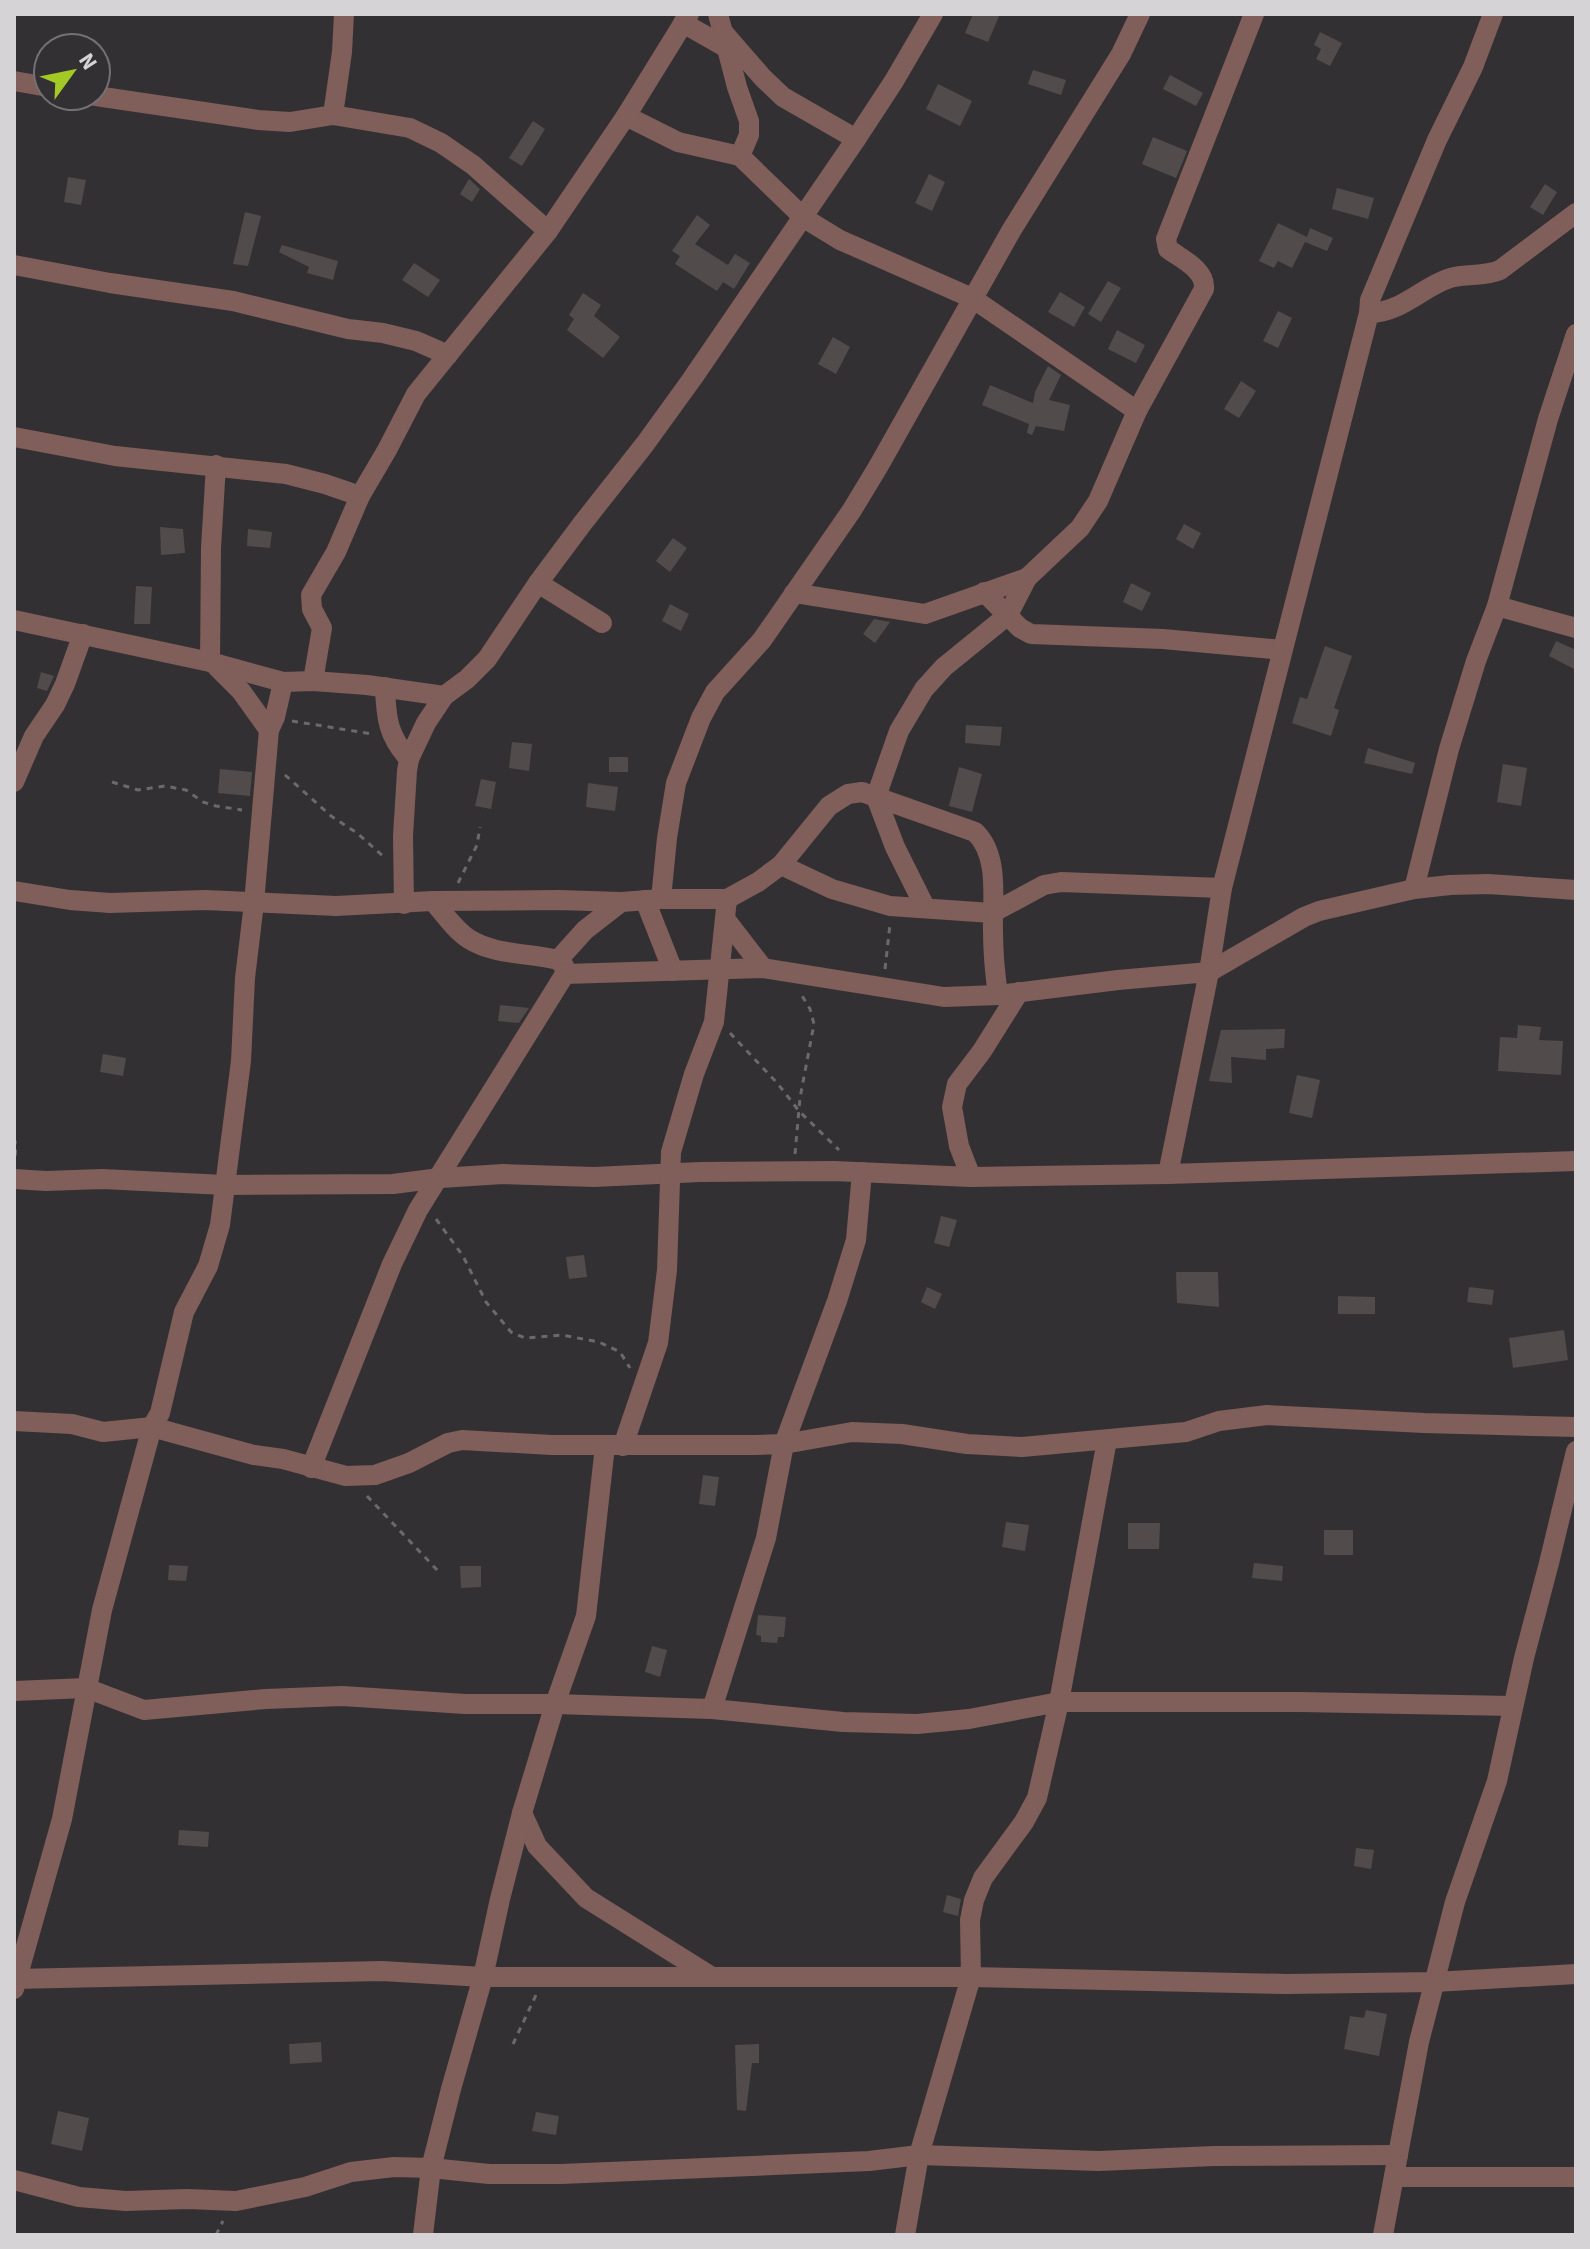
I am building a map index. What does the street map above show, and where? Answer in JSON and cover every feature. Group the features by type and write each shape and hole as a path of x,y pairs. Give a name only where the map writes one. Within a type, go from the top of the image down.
{"street":[{"path":"333,115 344,14"},
{"path":"404,904 404,805 409,759 426,723 444,696 487,659 538,583 645,444 804,218 894,81 933,14"},
{"path":"673,971 653,899 676,783 701,718 715,692 762,640 852,510 1011,231 1121,54 1140,14"},
{"path":"925,907 895,847 876,797 899,731 924,689 944,667 1008,615 1027,578 1080,528 1098,501 1137,411 1204,289 1205,282 1200,273 1168,249 1166,239 1254,14"},
{"path":"1168,1174 1209,972 1222,888 1370,300 1437,140 1473,67 1493,14"},
{"path":"313,681 322,628 312,609 311,595 336,552 360,496 416,394 548,231 626,116 686,19 723,31 783,97 856,139"},
{"path":"723,31 749,121 749,135 740,156"},
{"path":"112,98 258,120 290,122 333,115 410,128 441,143 473,165 548,231"},
{"path":"626,116 678,142 740,156 804,218 840,240 972,298 1137,411"},
{"path":"1369,313 1396,308 1448,279 1487,275 1500,270 1576,213"},
{"path":"14,265 233,301 348,329 416,341 448,355"},
{"path":"1414,889 1449,749 1476,661 1497,606 1548,419 1576,334"},
{"path":"14,437 115,456 286,474 360,496"},
{"path":"210,662 211,548 216,465"},
{"path":"794,593 925,614 1027,578"},
{"path":"538,583 602,623"},
{"path":"984,592 1020,628 1041,636 1163,639 1282,650"},
{"path":"1497,606 1576,628"},
{"path":"14,620 210,662 283,682 313,681 385,687 444,696"},
{"path":"14,782 34,736 65,684 83,634"},
{"path":"210,662 225,673 272,723"},
{"path":"283,682 272,723 267,760 245,978 241,1061 220,1225 208,1266 184,1312 160,1413 152,1427 106,1594 62,1819 15,1982 382,1971 483,1977 971,1977 1287,1984 1434,1982 1576,1974"},
{"path":"385,687 391,736 409,759"},
{"path":"423,2235 431,2168 483,1977 522,1813 586,1616 614,1446 643,1387 658,1343 667,1270 671,1152 694,1074 714,1022 726,909 781,865 829,806 848,794 862,792 975,832 982,839 989,855 993,882 994,969 998,995"},
{"path":"781,865 832,889 890,906 992,913 1044,885 1061,882 1222,888"},
{"path":"438,902 449,921 469,939 561,967 673,971 763,968 944,997 998,995 1209,972 1304,917 1414,889 1488,884 1576,890"},
{"path":"14,891 110,903 205,900 336,906 653,899 726,909"},
{"path":"311,1468 392,1264 420,1208 585,930 621,902"},
{"path":"726,909 763,968"},
{"path":"971,1177 959,1146 952,1107 957,1084 1019,992"},
{"path":"14,1179 102,1179 225,1185 393,1184 503,1174 594,1177 862,1172 971,1177 1576,1161"},
{"path":"712,1709 766,1538 784,1444 856,1240 862,1172"},
{"path":"393,1184 420,1208"},
{"path":"14,1421 72,1424 103,1432 152,1427 346,1476 375,1475 409,1463 448,1443 462,1440 614,1446 784,1444 852,1432 902,1434 967,1444 1022,1447 1186,1432 1219,1421 1267,1415 1576,1427"},
{"path":"905,2235 919,2155 971,1977 970,1920 974,1900 983,1878 1024,1822 1037,1798 1059,1702 1107,1440"},
{"path":"1383,2235 1419,2042 1455,1902 1497,1781 1512,1706 1576,1451"},
{"path":"14,1691 86,1688 144,1710 342,1696 465,1704 712,1709 843,1722 917,1724 969,1719 1059,1702 1512,1706"},
{"path":"522,1813 537,1846 586,1898 713,1978"},
{"path":"14,2180 79,2197 126,2201 236,2201 305,2187 351,2172 394,2167 489,2174 561,2174 869,2161 919,2155 1099,2161 1214,2156 1398,2155"},
{"path":"1394,2177 1576,2177"}],"path":[{"path":"272,723 304,724 391,736"},
{"path":"267,760 404,874"},
{"path":"112,782 138,790 165,786 186,790 203,802 216,806 262,811"},
{"path":"438,902 469,864 480,827"},
{"path":"882,988 890,938 890,906"},
{"path":"790,973 810,1009 814,1024 799,1111 794,1172"},
{"path":"714,1022 736,1037 799,1111 862,1172"},
{"path":"14,1138 15,1160"},
{"path":"420,1208 441,1225 463,1256 486,1302 511,1332 525,1338 562,1335 599,1342 620,1352 643,1387"},
{"path":"346,1476 439,1572"},
{"path":"513,2044 545,1977"}],"building":[{"path":"973,14 1000,14 988,42 965,33"},
{"path":"1320,32 1342,43 1330,66 1316,59 1321,49 1314,45"},
{"path":"1033,70 1066,80 1061,95 1028,84"},
{"path":"1170,75 1203,93 1196,106 1163,89"},
{"path":"938,84 972,101 960,126 926,109"},
{"path":"533,121 545,129 522,166 509,158"},
{"path":"1153,137 1187,151 1176,178 1142,164"},
{"path":"929,174 945,182 932,211 915,203"},
{"path":"68,177 86,180 81,205 64,202"},
{"path":"469,179 480,189 472,202 460,194"},
{"path":"1545,184 1557,192 1543,215 1530,207"},
{"path":"1337,188 1374,198 1368,219 1332,209"},
{"path":"245,212 261,216 248,266 233,264"},
{"path":"697,215 710,225 695,244 728,265 735,254 750,263 734,289 723,282 717,291 675,264 680,256 672,251"},
{"path":"1278,223 1307,237 1310,228 1333,238 1327,251 1305,242 1292,268 1278,261 1274,268 1259,261"},
{"path":"282,245 338,261 333,280 307,273 309,267 279,252"},
{"path":"414,263 440,280 428,297 402,280"},
{"path":"1108,281 1121,288 1101,322 1088,314"},
{"path":"1060,292 1085,307 1074,327 1048,312"},
{"path":"583,293 601,305 594,316 620,337 603,358 567,330 574,319 569,315"},
{"path":"1278,311 1292,318 1278,348 1263,341"},
{"path":"1117,330 1145,345 1136,363 1108,349"},
{"path":"833,337 850,347 836,374 818,364"},
{"path":"1048,366 1061,375 1049,400 1070,405 1064,431 1036,426 1032,435 1027,433 1029,424 982,405 990,385 1033,403"},
{"path":"1241,381 1256,391 1239,418 1224,409"},
{"path":"1184,524 1201,533 1193,549 1176,539"},
{"path":"160,527 183,529 185,553 161,555"},
{"path":"248,529 272,532 270,548 247,546"},
{"path":"673,538 687,548 670,572 656,561"},
{"path":"1131,583 1151,593 1142,611 1123,602"},
{"path":"136,586 152,587 150,624 134,624"},
{"path":"670,604 689,614 681,631 662,621"},
{"path":"874,619 890,622 875,643 863,634"},
{"path":"1556,641 1576,650 1576,670 1549,656"},
{"path":"1325,646 1352,656 1334,708 1339,710 1331,736 1292,723 1300,697 1307,699"},
{"path":"41,672 54,676 47,691 37,688"},
{"path":"966,725 1002,727 1000,746 965,743"},
{"path":"512,742 532,744 529,771 509,768"},
{"path":"1368,748 1415,763 1412,774 1364,763"},
{"path":"609,757 628,757 628,772 609,772"},
{"path":"1503,764 1527,768 1521,806 1497,802"},
{"path":"959,767 982,774 972,812 949,806"},
{"path":"220,769 252,772 250,796 218,793"},
{"path":"481,779 496,782 491,809 475,806"},
{"path":"588,783 618,787 615,811 586,807"},
{"path":"500,1005 529,1008 519,1023 498,1021"},
{"path":"1518,1025 1541,1027 1539,1040 1563,1041 1561,1075 1498,1071 1500,1037 1517,1038"},
{"path":"1285,1029 1284,1048 1266,1049 1266,1060 1231,1057 1232,1083 1209,1081 1221,1030"},
{"path":"103,1054 126,1058 123,1076 100,1072"},
{"path":"1297,1075 1320,1080 1312,1118 1289,1113"},
{"path":"941,1216 957,1220 949,1247 934,1243"},
{"path":"584,1255 587,1277 569,1279 566,1257"},
{"path":"1176,1272 1218,1272 1219,1307 1177,1303"},
{"path":"927,1287 942,1294 935,1309 921,1302"},
{"path":"1469,1287 1494,1290 1492,1305 1467,1302"},
{"path":"1338,1296 1375,1297 1375,1314 1338,1314"},
{"path":"1564,1330 1568,1360 1513,1368 1509,1338"},
{"path":"703,1475 719,1477 715,1506 699,1504"},
{"path":"1006,1522 1029,1525 1025,1551 1002,1547"},
{"path":"1128,1523 1160,1523 1159,1549 1128,1549"},
{"path":"1324,1530 1353,1530 1353,1555 1324,1555"},
{"path":"1254,1563 1283,1566 1282,1581 1252,1578"},
{"path":"169,1565 188,1566 186,1581 168,1580"},
{"path":"460,1566 481,1566 481,1587 461,1588"},
{"path":"758,1615 786,1617 784,1637 778,1637 777,1643 761,1642 761,1636 756,1635"},
{"path":"652,1646 667,1650 660,1677 645,1672"},
{"path":"179,1830 209,1832 208,1847 178,1845"},
{"path":"1356,1848 1374,1850 1371,1869 1354,1866"},
{"path":"947,1895 961,1899 958,1916 943,1912"},
{"path":"1366,2010 1387,2014 1379,2056 1344,2049 1350,2016 1364,2018"},
{"path":"321,2042 322,2062 290,2064 289,2044"},
{"path":"759,2044 759,2063 752,2063 746,2111 737,2110 735,2045"},
{"path":"58,2111 89,2118 82,2151 51,2144"},
{"path":"536,2112 559,2116 556,2135 532,2131"}]}
